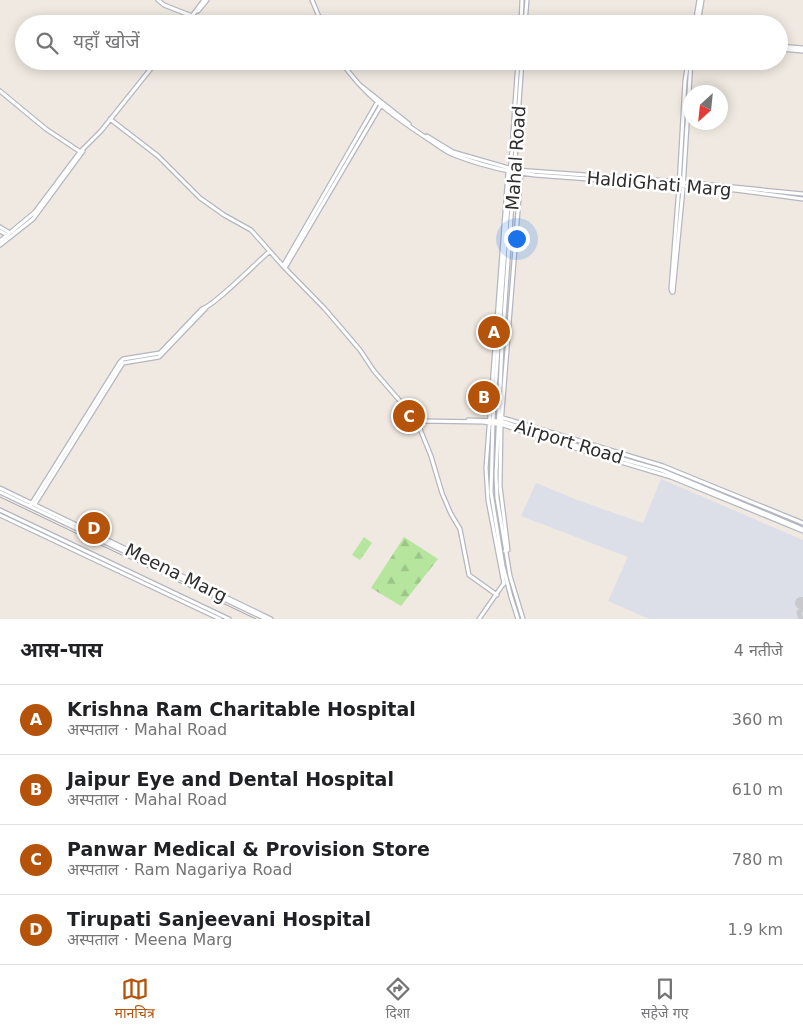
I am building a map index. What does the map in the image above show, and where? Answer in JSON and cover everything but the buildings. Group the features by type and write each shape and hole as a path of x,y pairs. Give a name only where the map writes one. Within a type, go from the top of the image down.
{"street":[{"path":"158,0 164,5 189,15"},
{"path":"193,15 206,0"},
{"path":"312,0 318,15"},
{"path":"521,15 522,0"},
{"path":"526,15 527,0"},
{"path":"698,15 700,0"},
{"path":"788,48 803,49"},
{"path":"0,241 32,219 82,152 150,70"},
{"path":"347,70 356,82 380,103 419,131 453,152 512,171"},
{"name":"Mahal Road","path":"507,582 505,551 497,498 497,422 502,383 502,346 518,70"},
{"name":"Mahal Road","path":"507,582 491,492 512,171 521,70"},
{"path":"681,184 671,289 672,292 681,184 689,70"},
{"path":"0,91 46,129 82,152"},
{"path":"284,267 380,103"},
{"path":"110,118 158,156 200,198 224,216 251,230 269,252 325,309 360,350 374,371 413,415 451,514 460,528 469,575 497,595"},
{"name":"HaldiGhati Marg","path":"512,171 681,184 803,199"},
{"name":"HaldiGhati Marg","path":"512,171 803,194"},
{"path":"502,383 507,347 521,173"},
{"path":"0,227 10,235"},
{"path":"0,231 10,235"},
{"path":"0,245 10,235"},
{"path":"0,492 32,505 117,369 126,361 160,357 206,308 269,252"},
{"path":"504,313 509,315"},
{"path":"502,346 507,347"},
{"name":"Airport Road","path":"418,424 427,420 497,422 661,470 803,530"},
{"path":"497,422 663,466 803,523"},
{"name":"Meena Marg","path":"0,488 69,523 272,619"},
{"path":"0,510 230,619"},
{"path":"0,515 220,619"},
{"name":"Meena Marg","path":"134,554 266,619"},
{"path":"479,619 507,582"},
{"path":"507,582 518,619"},
{"path":"507,582 523,619"}],"shaded area":[{"path":"661,479 803,540 803,619 649,619 608,601 628,557 521,516 536,483 577,500 643,523"}],"green space":[{"path":"364,537 372,543 360,560 352,555"},
{"path":"404,537 438,559 401,606 371,588"}],"taxiway":[{"path":"801,619 799,612 803,608"}],"railway":[{"path":"0,497 256,619"}],"place":[{"name":"Krishna Ram Charitable Hospital","path":"494,332"},
{"name":"Jaipur Eye and Dental Hospital","path":"484,397"},
{"name":"Panwar Medical & Provision Store","path":"409,416"},
{"name":"Tirupati Sanjeevani Hospital","path":"94,528"}]}
